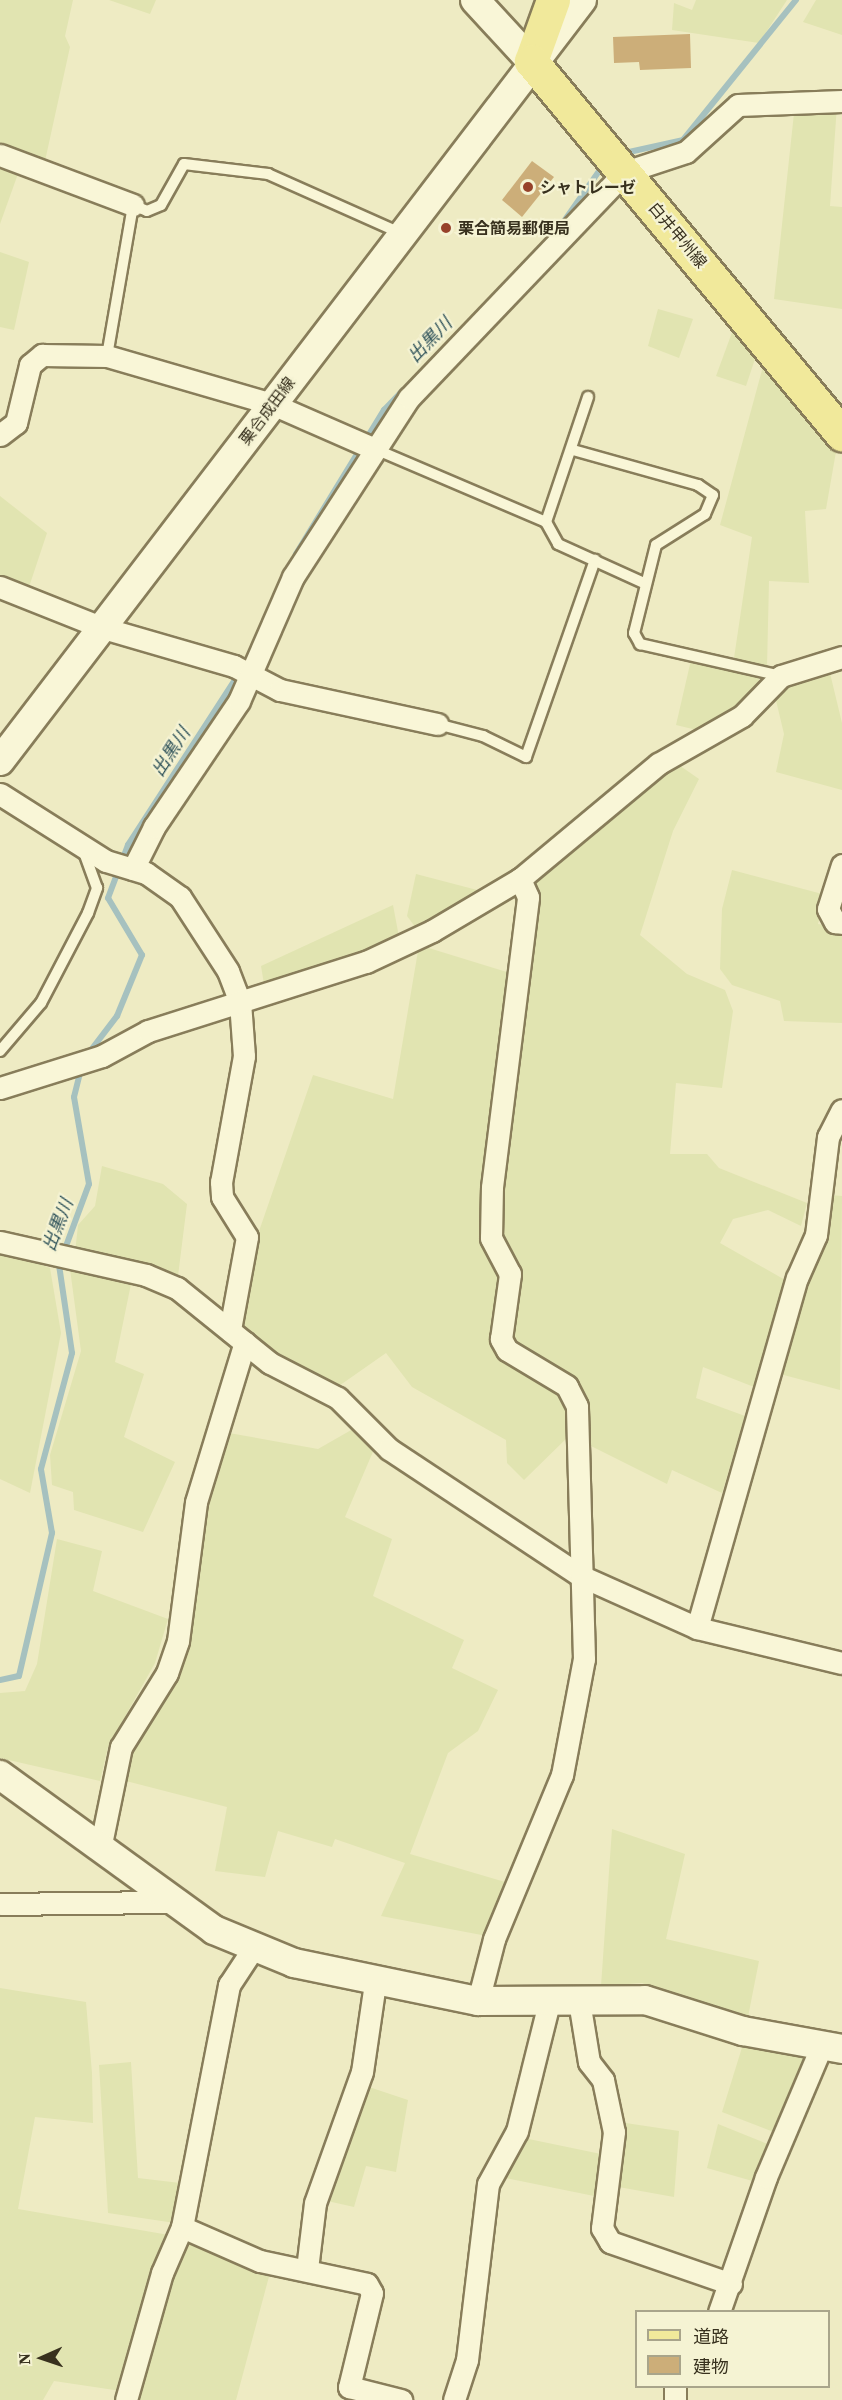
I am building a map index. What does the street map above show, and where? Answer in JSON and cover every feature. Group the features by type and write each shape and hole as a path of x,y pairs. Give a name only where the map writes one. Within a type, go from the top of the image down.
{"main road":[{"path":"531,61 553,0"},
{"name":"白井甲州線","path":"531,61 842,434"}],"street":[{"path":"475,0 531,61"},
{"name":"栗合成田線","path":"0,760 403,234 531,61 582,0"},
{"path":"133,869 293,578 409,398 617,163 686,152 738,105 842,100"},
{"path":"0,154 133,205"},
{"path":"0,435 16,423 30,365 42,355 107,356 272,404 375,449"},
{"path":"0,587 103,628 243,669 280,690 437,724"},
{"path":"0,1088 75,1060 100,1056 148,1031 366,962 520,879 658,764 742,716 781,676 842,657"},
{"path":"0,794 82,846 109,861 133,869 180,897 228,971 240,1002 244,1056 221,1182 222,1197 247,1237 238,1336 196,1502 178,1641 167,1673 121,1747 100,1849"},
{"path":"842,865 828,909 835,922 842,923"},
{"path":"478,2001 494,1939 572,1743 584,1659 577,1406 567,1386 507,1350 501,1339 510,1274 491,1238 494,1164 528,897 520,879"},
{"path":"697,1628 797,1278 816,1235 828,1137 842,1110"},
{"path":"0,1242 75,1259 177,1288 270,1363 338,1398 389,1449 580,1576 697,1628 842,1663"},
{"path":"0,1775 170,1902 252,1950 375,1983 478,2001 645,2000 743,2031 832,2047 766,2177 731,2284 720,2310"},
{"path":"0,1904 170,1902"},
{"path":"126,2400 162,2273 182,2227 229,1985 252,1950"},
{"path":"307,2269 315,2203 362,2072 375,1983"},
{"path":"579,2001 589,2062 603,2080 614,2132 602,2228 610,2242 731,2284"},
{"path":"454,2400 467,2360 488,2184 516,2131 549,2002"},
{"path":"182,2227 260,2261 307,2269 367,2284 372,2293 349,2387 401,2400"}],"lane":[{"path":"107,356 133,205 147,211 161,205 184,164 268,174 403,234"},
{"path":"546,522 573,450 588,397"},
{"path":"375,449 546,522 558,544 644,583"},
{"path":"573,450 698,485 713,495 705,514 656,545 644,583 634,633 640,644 781,676"},
{"path":"437,724 483,736 526,757 595,560"},
{"path":"0,1051 41,1003 98,888 82,846"}],"green space":[{"path":"0,0 73,0 65,36 70,47 45,161 0,145"},
{"path":"109,0 156,0 150,14"},
{"path":"696,0 787,0 759,43 672,30 674,3 692,10"},
{"path":"816,0 842,0 842,35 803,22"},
{"path":"795,104 837,105 830,206 842,207 842,309 774,299"},
{"path":"0,164 19,171 0,224"},
{"path":"0,252 29,262 14,330 0,327"},
{"path":"658,309 693,319 679,358 648,346"},
{"path":"734,327 757,353 746,386 716,376"},
{"path":"765,359 837,446 826,509 805,511 809,583 769,581 767,667 734,658 752,537 720,525"},
{"path":"0,496 47,533 28,590 0,579"},
{"path":"691,660 759,676 759,688 741,709 701,731 676,725"},
{"path":"829,669 842,723 842,790 776,772 784,734 774,692 787,678"},
{"path":"676,763 699,779 673,831 640,935 687,974 725,990 733,1011 722,1088 676,1083 670,1154 707,1154 719,1168 807,1203 801,1226 768,1210 733,1219 720,1243 787,1281 754,1387 703,1367 696,1398 745,1416 722,1493 672,1470 667,1484 591,1446 582,1405 516,1348 506,1327 519,1292 518,1270 496,1230 501,1133 523,1033 527,879"},
{"path":"732,870 826,895 818,924 842,928 842,1023 784,1021 780,1001 732,985 720,969 722,909"},
{"path":"416,874 481,891 416,928 407,916"},
{"path":"393,905 399,937 360,959 264,984 261,966"},
{"path":"419,945 510,973 488,1153 500,1277 491,1319 497,1349 560,1386 571,1434 524,1480 507,1463 506,1440 412,1387 386,1353 336,1388 273,1360 237,1332 257,1237 313,1075 393,1099"},
{"path":"102,1166 163,1184 187,1204 178,1276 75,1253 78,1225 95,1206"},
{"path":"830,1195 842,1196 840,1390 780,1374"},
{"path":"0,1250 50,1268 61,1333 30,1493 0,1479"},
{"path":"70,1269 131,1284 115,1362 144,1374 124,1437 175,1462 143,1532 74,1510 73,1492 52,1485 50,1455 81,1351"},
{"path":"353,1429 375,1447 345,1517 392,1539 373,1596 464,1640 452,1668 498,1690 478,1731 448,1753 410,1854 505,1882 487,1936 381,1916 405,1863 335,1839 332,1847 278,1831 265,1877 215,1871 227,1807 126,1781 129,1754 179,1669 201,1526 229,1433 318,1449"},
{"path":"57,1539 102,1551 93,1591 168,1619 155,1663 108,1747 100,1781 0,1758 0,1693 25,1691 37,1664"},
{"path":"612,1829 685,1854 666,1939 759,1961 747,2022 642,1983 601,1986"},
{"path":"0,1988 86,2002 92,2073 93,2123 35,2117 18,2209 169,2235 121,2391 54,2381 43,2400 0,2400"},
{"path":"744,2041 809,2059 779,2134 722,2112"},
{"path":"131,2062 138,2178 180,2183 175,2223 108,2213 99,2065"},
{"path":"363,2085 408,2100 396,2172 366,2166 354,2207 323,2200"},
{"path":"619,2122 679,2131 674,2197 613,2186"},
{"path":"718,2124 770,2145 756,2182 707,2168"},
{"path":"519,2137 601,2154 594,2196 500,2177"},
{"path":"183,2238 271,2269 236,2400 132,2400"}],"building":[{"path":"690,34 691,68 640,70 639,62 614,63 613,37"},
{"path":"532,161 554,177 522,217 502,200"}],"waterway":[{"name":"出黒川","path":"620,154 683,140 796,0"},
{"name":"出黒川","path":"560,227 604,164"},
{"name":"出黒川","path":"296,554 384,410 403,390"},
{"name":"出黒川","path":"88,1054 117,1016 142,955 108,898 128,845 240,672"},
{"name":"出黒川","path":"0,1680 19,1676 52,1533 41,1469 72,1353 59,1265 89,1184 74,1097 81,1068"}],"place":[{"name":"シャトレーゼ","path":"528,187"},
{"name":"栗合簡易郵便局","path":"446,228"}]}
